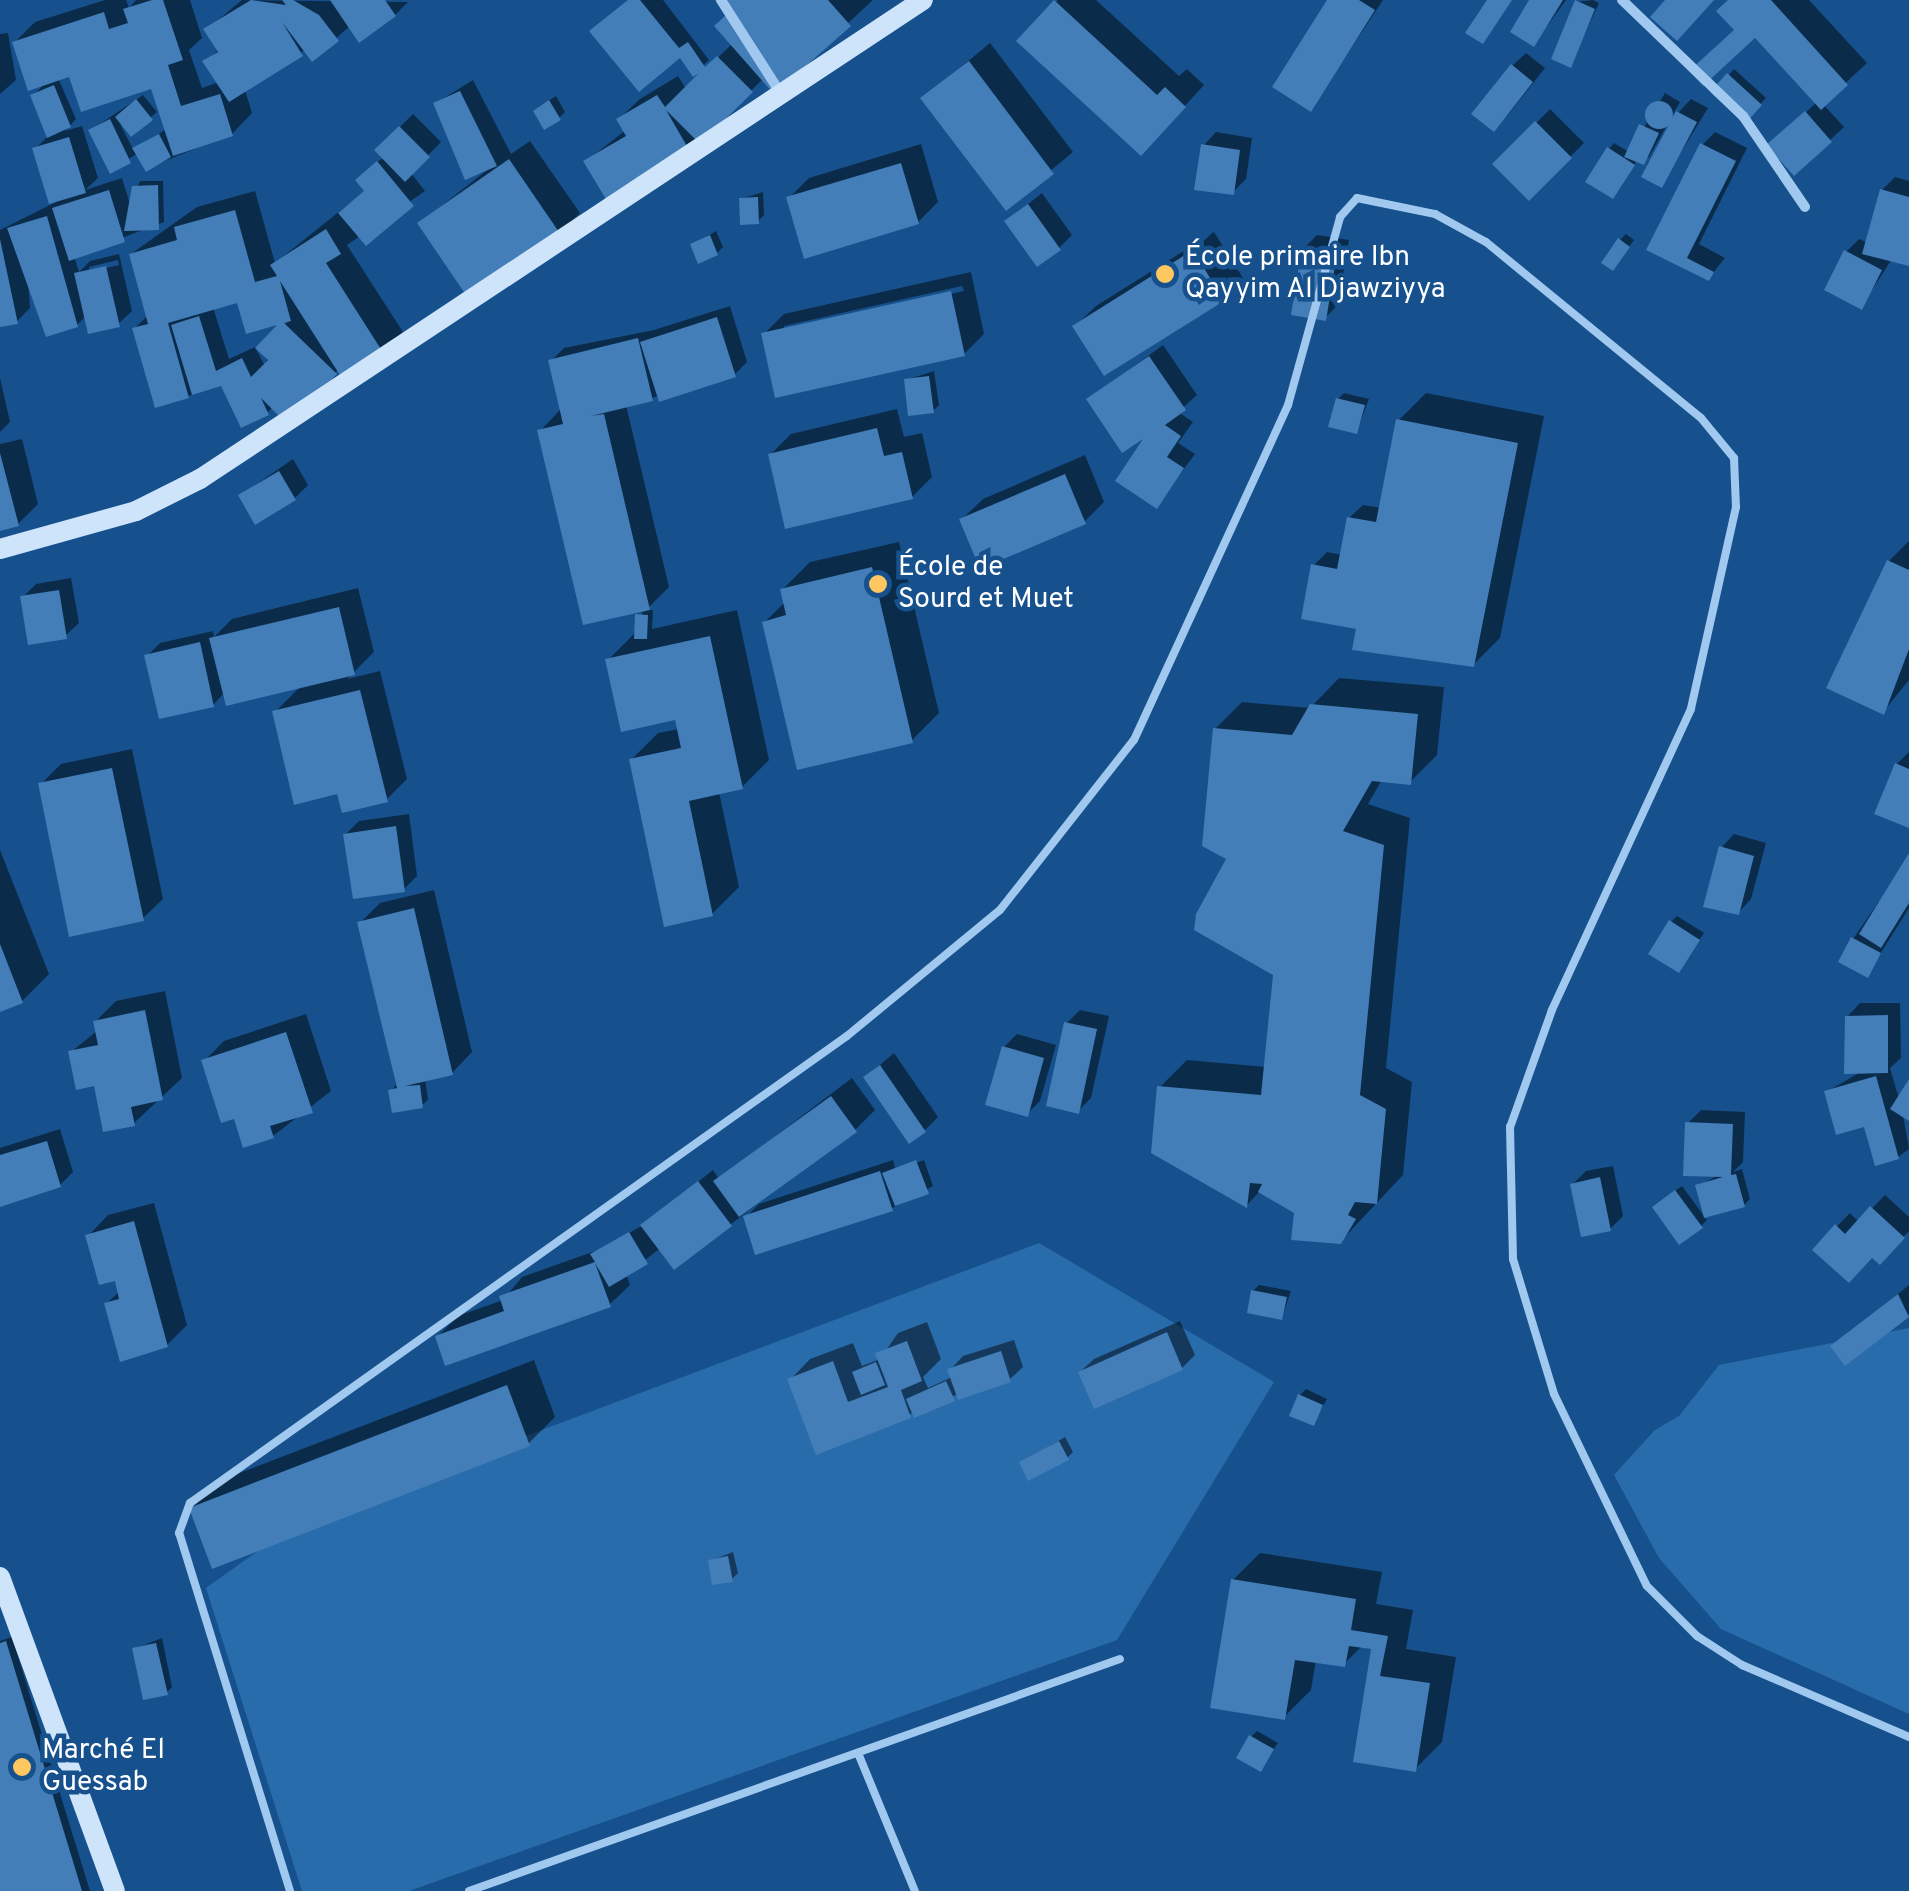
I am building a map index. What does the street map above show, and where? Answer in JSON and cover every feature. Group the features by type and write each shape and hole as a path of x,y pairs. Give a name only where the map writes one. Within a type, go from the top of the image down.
{"street":[{"path":"721,0 780,94"},
{"path":"0,549 136,510 200,479 923,0"},
{"path":"1622,0 1742,116 1805,208"},
{"path":"0,1577 115,1891"}],"lane":[{"path":"290,1891 179,1533 190,1503 848,1036 1000,910 1134,740 1288,405 1340,217 1357,198 1435,214 1486,242 1701,418 1734,458 1736,506 1691,709 1552,1010 1510,1127 1513,1259 1554,1394 1647,1586 1697,1636 1742,1665 1909,1737"},
{"path":"469,1891 1120,1659"},
{"path":"858,1753 915,1891"}],"shaded area":[{"path":"1039,1243 1274,1382 1117,1640 409,1891 302,1891 206,1588 300,1521"},
{"path":"1909,1328 1909,1714 1721,1629 1659,1558 1614,1475 1655,1430 1679,1416 1719,1365"}],"building":[{"path":"163,0 183,60 168,65 181,106 220,94 233,136 173,156 151,89 81,112 69,77 28,91 12,42 104,12 109,29 128,23 123,9"},
{"path":"251,0 286,5 282,0 293,0 319,15 339,41 312,62 282,22 303,56 229,102 202,61 218,52 203,29"},
{"path":"330,0 385,0 396,16 359,43"},
{"path":"628,0 640,0 679,48 688,42 705,67 717,56 753,92 700,144 666,110 695,160 612,209 583,161 626,136 616,119 657,95 665,107 699,73 693,77 680,58 639,92 589,31"},
{"path":"715,0 828,0 851,26 774,94 714,26 727,14"},
{"path":"1054,0 1157,95 1165,87 1186,107 1141,156 1016,41"},
{"path":"1327,0 1359,0 1375,10 1311,112 1272,87"},
{"path":"1487,0 1512,0 1483,44 1465,33"},
{"path":"1529,0 1563,0 1534,47 1510,32"},
{"path":"1575,0 1595,9 1571,68 1551,59"},
{"path":"1665,0 1714,0 1677,41 1650,17"},
{"path":"1728,0 1771,0 1848,85 1821,110 1755,38 1703,86 1689,71 1734,30 1716,11"},
{"path":"969,61 1054,174 1006,211 920,98"},
{"path":"1511,64 1533,82 1494,132 1471,114"},
{"path":"1727,73 1762,105 1745,124 1710,92"},
{"path":"54,85 71,127 47,138 30,95"},
{"path":"460,91 497,166 465,180 433,103"},
{"path":"136,99 153,120 131,137 115,117"},
{"path":"549,100 561,120 544,130 533,111"},
{"path":"1659,101 1669,105 1673,115 1669,125 1659,129 1649,125 1645,115 1649,105"},
{"path":"1676,111 1697,122 1662,188 1641,177"},
{"path":"1805,111 1832,142 1794,176 1766,145"},
{"path":"110,119 131,163 110,174 88,130"},
{"path":"1535,121 1572,158 1529,201 1492,164"},
{"path":"1639,124 1659,133 1644,165 1624,157"},
{"path":"399,126 430,157 405,182 374,150"},
{"path":"159,134 171,157 146,172 132,148"},
{"path":"69,137 86,193 49,204 32,148"},
{"path":"1700,143 1736,161 1687,258 1714,272 1709,281 1646,250"},
{"path":"1201,144 1240,150 1234,195 1194,190"},
{"path":"1607,147 1635,165 1613,199 1585,182"},
{"path":"509,159 561,235 468,298 417,223"},
{"path":"377,161 414,206 366,246 338,213 364,191 355,180"},
{"path":"901,163 919,224 804,259 786,197"},
{"path":"158,185 159,230 124,231 132,186"},
{"path":"1880,189 1909,197 1909,266 1862,254"},
{"path":"109,190 125,242 69,261 52,208"},
{"path":"758,197 759,224 740,225 739,198"},
{"path":"1028,204 1061,250 1037,267 1004,221"},
{"path":"235,210 255,282 277,276 270,265 326,229 341,254 326,263 384,354 343,380 280,281 291,321 284,323 337,374 288,425 261,398 269,415 241,428 221,386 192,395 171,325 199,316 216,371 242,358 251,377 268,360 255,348 277,325 246,334 237,303 168,323 189,398 155,408 132,328 148,324 129,254 177,240 174,227"},
{"path":"47,216 78,327 46,337 7,228"},
{"path":"710,235 718,255 698,264 690,244"},
{"path":"1618,238 1630,247 1613,271 1601,263"},
{"path":"0,239 18,324 0,327"},
{"path":"1302,247 1337,253 1326,321 1291,315"},
{"path":"1193,250 1224,301 1104,376 1072,326"},
{"path":"1844,250 1882,270 1862,310 1824,290"},
{"path":"106,266 120,327 88,334 74,273"},
{"path":"951,291 965,356 775,398 761,333"},
{"path":"717,317 736,377 659,402 640,342"},
{"path":"638,338 653,401 591,416 604,414 650,610 583,625 537,430 563,424 548,360"},
{"path":"1149,356 1186,410 1165,425 1181,436 1167,457 1184,468 1157,509 1115,481 1143,439 1122,453 1086,399"},
{"path":"929,376 934,413 908,416 904,379"},
{"path":"1336,398 1365,405 1357,434 1328,427"},
{"path":"1396,419 1518,443 1474,667 1352,650 1356,629 1301,619 1311,564 1337,569 1347,517 1376,522"},
{"path":"877,428 884,456 902,452 913,499 785,529 768,454"},
{"path":"0,453 19,526 0,531"},
{"path":"279,471 296,500 255,525 238,495"},
{"path":"1065,474 1086,524 980,569 959,519"},
{"path":"1887,560 1909,570 1909,649 1884,715 1826,688"},
{"path":"872,567 913,743 797,770 762,622 786,615 780,589"},
{"path":"59,590 67,639 28,645 20,596"},
{"path":"339,607 355,675 226,706 209,638"},
{"path":"635,614 648,615 647,639 634,639"},
{"path":"710,636 743,789 689,801 713,916 664,927 629,759 681,748 675,720 621,732 605,659"},
{"path":"200,642 214,707 159,719 144,655"},
{"path":"360,690 388,802 342,813 337,794 294,805 272,711"},
{"path":"1310,704 1418,714 1411,785 1372,781 1343,831 1384,845 1360,1095 1386,1109 1377,1204 1355,1202 1348,1215 1356,1219 1341,1244 1291,1240 1294,1213 1258,1192 1262,1184 1250,1183 1247,1208 1151,1153 1157,1086 1261,1095 1273,975 1194,930 1196,914 1226,859 1202,846 1213,728 1292,735"},
{"path":"1895,763 1909,769 1909,828 1874,814"},
{"path":"112,768 144,921 69,937 38,783"},
{"path":"396,826 405,892 353,899 343,834"},
{"path":"1719,846 1754,856 1739,915 1703,907"},
{"path":"1909,853 1909,903 1881,948 1859,934"},
{"path":"414,908 453,1075 405,1086 420,1085 423,1108 392,1113 388,1090 397,1088 357,922"},
{"path":"1669,920 1700,940 1679,973 1648,954"},
{"path":"1851,937 1881,953 1868,978 1838,962"},
{"path":"0,944 23,1003 0,1012"},
{"path":"145,1010 163,1100 131,1107 135,1126 103,1132 94,1086 76,1090 68,1051 98,1045 93,1021"},
{"path":"1888,1015 1888,1073 1844,1074 1845,1016"},
{"path":"1064,1022 1097,1029 1079,1114 1046,1106"},
{"path":"286,1032 313,1113 270,1126 274,1138 243,1148 234,1119 221,1123 201,1060"},
{"path":"1002,1046 1044,1058 1028,1117 985,1105"},
{"path":"880,1065 926,1132 909,1144 863,1077"},
{"path":"1876,1076 1899,1159 1875,1166 1864,1127 1836,1135 1824,1091"},
{"path":"1909,1079 1909,1121 1890,1109"},
{"path":"831,1096 857,1132 739,1217 713,1181"},
{"path":"1685,1122 1733,1124 1731,1175 1736,1174 1745,1207 1704,1218 1695,1185 1723,1177 1683,1176"},
{"path":"47,1141 61,1187 0,1207 0,1155"},
{"path":"916,1160 929,1194 895,1206 882,1173"},
{"path":"880,1171 893,1211 755,1255 743,1216"},
{"path":"1600,1177 1611,1231 1581,1237 1570,1184"},
{"path":"698,1181 732,1226 674,1270 640,1225"},
{"path":"1675,1190 1703,1228 1679,1245 1652,1207"},
{"path":"1870,1206 1905,1238 1880,1265 1872,1258 1849,1283 1812,1250 1835,1224 1845,1234"},
{"path":"134,1221 168,1347 120,1362 104,1303 119,1299 115,1281 99,1285 85,1235"},
{"path":"629,1232 648,1264 609,1287 595,1263 611,1307 445,1366 435,1336 504,1311 499,1296 595,1262 590,1254"},
{"path":"1251,1290 1287,1297 1282,1320 1247,1313"},
{"path":"1898,1294 1909,1317 1845,1366 1830,1346"},
{"path":"1167,1332 1183,1370 1094,1409 1078,1372"},
{"path":"907,1341 922,1381 901,1390 911,1418 816,1455 787,1379 833,1361 848,1402 888,1387 875,1353"},
{"path":"1001,1351 1011,1382 958,1400 947,1369"},
{"path":"876,1362 885,1385 861,1395 852,1372"},
{"path":"946,1381 955,1401 914,1418 906,1399"},
{"path":"507,1385 530,1446 212,1569 189,1508"},
{"path":"1298,1394 1323,1405 1314,1426 1289,1416"},
{"path":"1059,1441 1069,1460 1028,1481 1019,1462"},
{"path":"728,1556 733,1582 712,1585 708,1560"},
{"path":"1231,1579 1356,1599 1351,1630 1388,1636 1380,1676 1430,1683 1416,1772 1353,1762 1371,1649 1349,1646 1345,1667 1295,1660 1285,1720 1210,1708"},
{"name":"Marché El Guessab","path":"6,1641 82,1891 0,1891 0,1643"},
{"path":"156,1643 168,1695 143,1700 132,1648"},
{"path":"1249,1735 1274,1749 1261,1772 1236,1758"}],"place":[{"name":"École primaire Ibn Qayyim Al Djawziyya","path":"1165,274"},
{"name":"École de Sourd et Muet","path":"878,584"},
{"name":"Marché El Guessab","path":"22,1767"}]}
